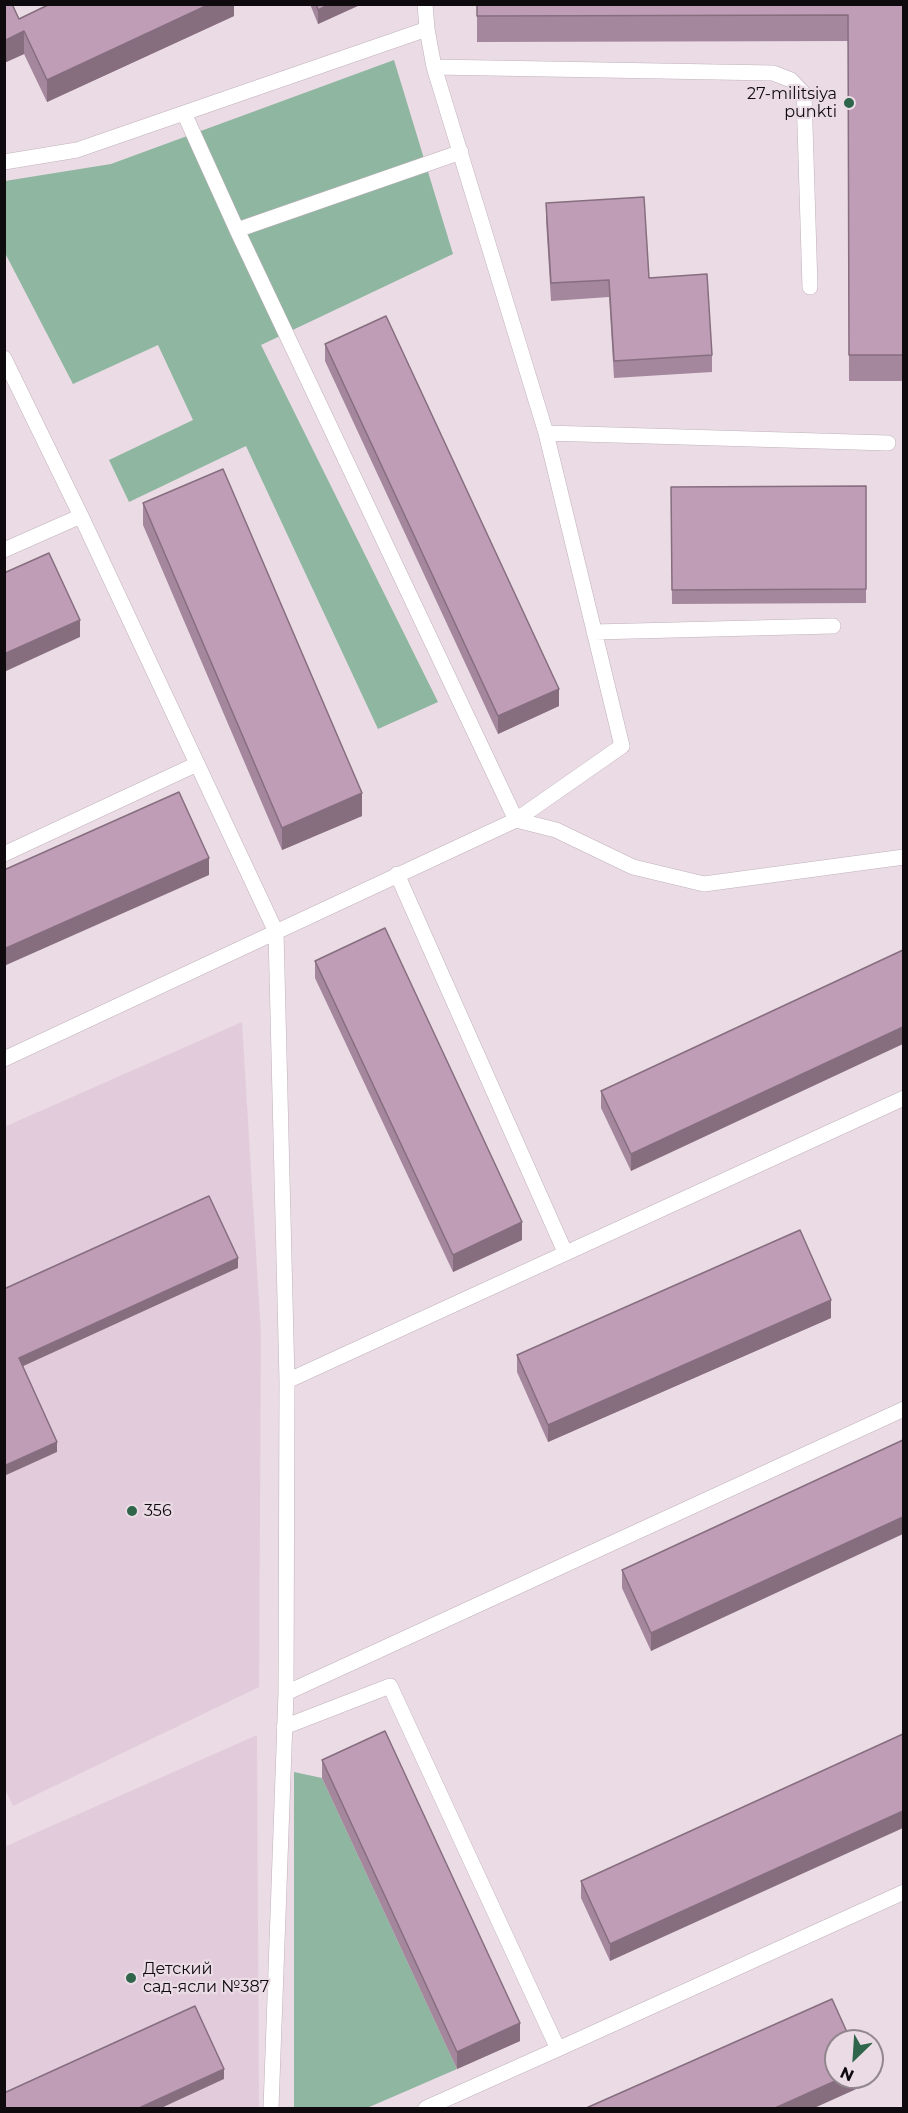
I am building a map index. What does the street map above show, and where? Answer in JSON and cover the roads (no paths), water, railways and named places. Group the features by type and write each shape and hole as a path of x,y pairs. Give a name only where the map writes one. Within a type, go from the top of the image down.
{"lane":[{"path":"4,1059 516,820 622,746 546,433 434,67 425,4"},
{"path":"4,162 77,150 427,29"},
{"path":"434,67 773,73 791,80 804,94 810,287"},
{"path":"184,113 516,820"},
{"path":"237,230 460,152"},
{"path":"4,358 81,516 276,932 287,1382 286,1694 271,2109"},
{"path":"546,433 888,443"},
{"path":"4,550 81,516"},
{"path":"594,632 833,626"},
{"path":"4,854 197,764"},
{"path":"516,820 556,830 633,867 704,884 903,857"},
{"path":"397,874 565,1252"},
{"path":"287,1382 903,1098"},
{"path":"286,1694 903,1409"},
{"path":"284,1727 390,1686 558,2049"},
{"path":"426,2109 903,1892"}],"place":[{"name":"27-militsiya punkti","path":"849,103"},
{"name":"356","path":"132,1511"},
{"name":"Детский сад-ясли №387","path":"131,1978"}]}
